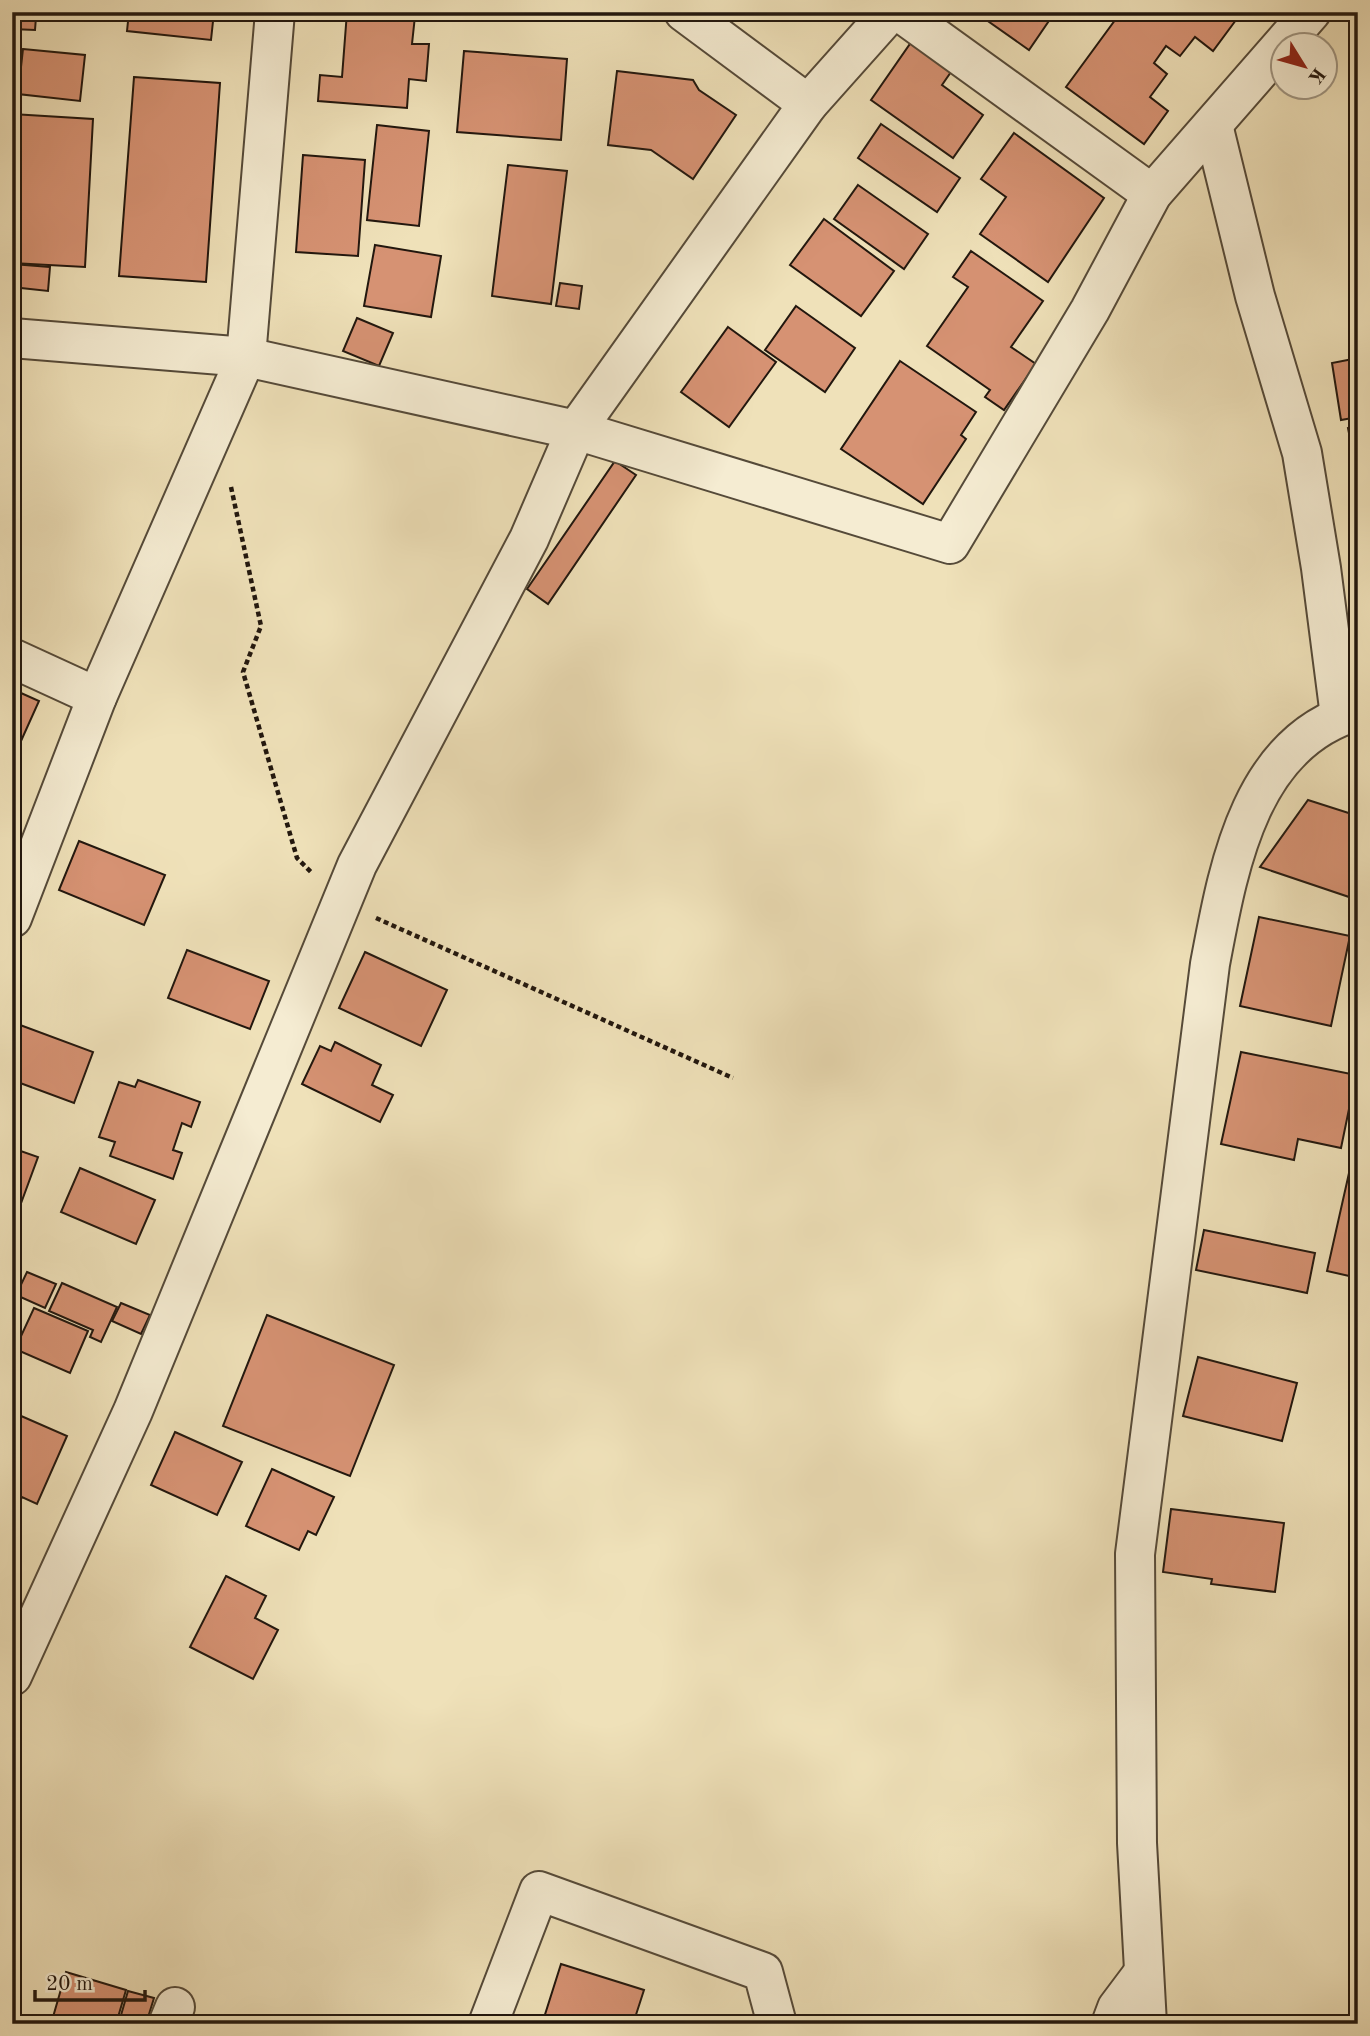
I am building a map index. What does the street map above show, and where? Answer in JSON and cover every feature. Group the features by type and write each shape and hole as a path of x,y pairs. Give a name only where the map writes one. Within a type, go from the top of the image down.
{"street":[{"path":"12,918 97,697 246,357 275,12"},
{"path":"684,12 808,104"},
{"path":"12,1676 133,1410 357,865 528,539 576,430 808,104 890,12"},
{"path":"900,12 1152,194"},
{"path":"12,338 246,357 576,430 950,544 1090,310 1152,194 1311,12"},
{"path":"1147,2024 1137,1843 1135,1554 1210,964 1227,872 1242,826 1267,782 1297,743 1349,714 1301,453 1255,296 1213,125"},
{"path":"12,658 97,697"},
{"path":"488,2024 539,1891 763,1972 777,2024"},
{"path":"1111,2024 1117,2008 1144,1972"}],"path":[{"path":"218,423 261,626 243,672 297,858 341,902 733,1078"}],"building":[{"path":"12,12 80,12 80,20 36,17 35,30 12,29"},
{"path":"129,12 214,12 211,40 127,31"},
{"path":"347,12 415,16 412,44 429,44 426,81 409,79 407,108 318,101 320,75 342,77"},
{"path":"975,12 1055,12 1029,50"},
{"path":"1121,12 1226,12 1236,20 1213,51 1195,37 1180,56 1166,46 1154,63 1167,74 1150,97 1168,111 1144,144 1066,87"},
{"path":"912,41 953,69 942,85 983,115 953,158 871,100"},
{"path":"23,49 85,55 80,101 18,94"},
{"path":"464,51 567,59 561,140 457,132"},
{"path":"617,71 693,80 699,90 736,115 693,179 651,150 608,145"},
{"path":"134,77 220,83 206,282 119,276"},
{"path":"12,114 93,119 85,267 12,263"},
{"path":"881,124 960,178 937,212 858,158"},
{"path":"377,125 429,131 419,226 367,220"},
{"path":"1014,133 1104,198 1048,282 980,234 1006,197 981,179"},
{"path":"303,155 365,160 358,256 296,252"},
{"path":"508,165 567,171 551,304 492,296"},
{"path":"858,185 928,234 904,269 834,219"},
{"path":"824,219 894,271 861,316 790,265"},
{"path":"375,245 441,256 431,317 364,306"},
{"path":"971,251 1043,301 1011,347 1036,364 1004,410 985,397 990,390 927,346 968,287 953,277"},
{"path":"12,264 50,267 48,291 12,287"},
{"path":"560,283 582,286 579,309 556,306"},
{"path":"796,306 855,348 825,392 765,350"},
{"path":"357,318 393,333 379,366 343,351"},
{"path":"728,327 776,362 729,427 681,392"},
{"path":"1358,358 1358,417 1341,420 1332,363"},
{"path":"900,361 976,412 961,435 966,439 923,504 841,449"},
{"path":"1358,426 1358,463 1355,464 1348,428"},
{"path":"615,461 636,475 548,604 527,589"},
{"path":"12,689 39,701 12,761"},
{"path":"1308,800 1358,816 1358,900 1260,867"},
{"path":"79,841 165,875 144,925 59,890"},
{"path":"1259,917 1350,936 1331,1026 1240,1006"},
{"path":"187,950 269,981 250,1029 168,998"},
{"path":"365,952 447,990 421,1046 339,1008"},
{"path":"12,1022 93,1052 74,1103 12,1080"},
{"path":"335,1042 381,1065 372,1085 393,1095 380,1122 302,1084 320,1046 331,1051"},
{"path":"1241,1052 1356,1075 1341,1148 1298,1139 1294,1160 1221,1144"},
{"path":"138,1080 200,1102 191,1127 182,1123 173,1150 182,1153 173,1179 110,1156 115,1142 99,1137 119,1082 135,1087"},
{"path":"1358,1133 1358,1278 1327,1271"},
{"path":"12,1148 38,1157 20,1206 12,1203"},
{"path":"80,1168 155,1200 136,1244 61,1212"},
{"path":"1204,1230 1315,1253 1307,1293 1196,1270"},
{"path":"27,1272 56,1284 45,1308 16,1295"},
{"path":"62,1283 117,1307 101,1342 90,1337 93,1330 49,1311"},
{"path":"121,1303 150,1315 141,1334 112,1321"},
{"path":"34,1308 88,1331 70,1373 15,1349"},
{"path":"267,1315 394,1365 350,1476 223,1426"},
{"path":"1198,1357 1297,1383 1282,1441 1183,1416"},
{"path":"12,1412 67,1436 37,1504 22,1497 17,1508 12,1506"},
{"path":"175,1432 242,1462 217,1515 151,1485"},
{"path":"272,1469 334,1497 316,1535 308,1531 299,1550 246,1526"},
{"path":"1171,1509 1284,1523 1275,1592 1211,1584 1212,1579 1163,1572"},
{"path":"226,1576 266,1596 255,1618 278,1630 253,1679 190,1647"},
{"path":"561,1964 644,1990 633,2024 542,2024"},
{"path":"66,1972 126,1990 116,2024 77,2024 53,2017"},
{"path":"128,1991 154,1998 146,2024 119,2022"}]}
